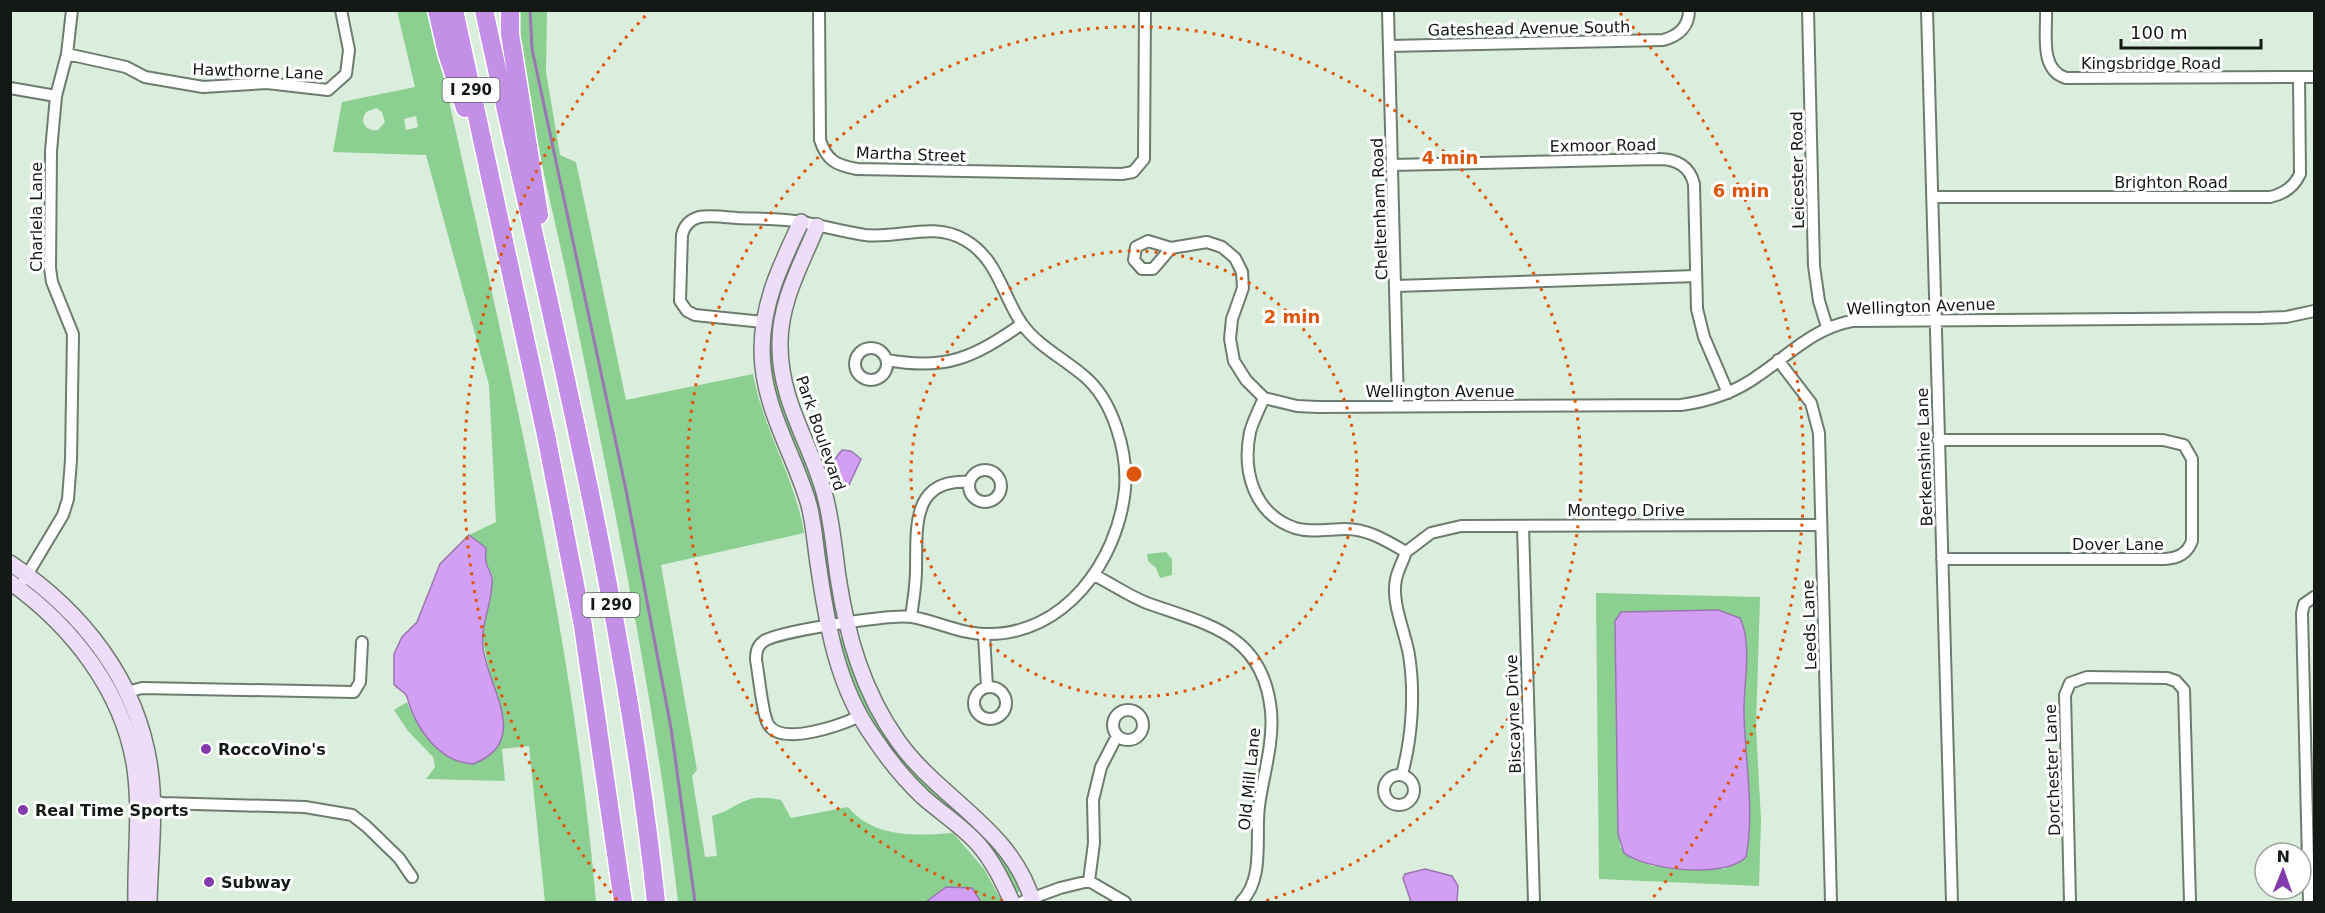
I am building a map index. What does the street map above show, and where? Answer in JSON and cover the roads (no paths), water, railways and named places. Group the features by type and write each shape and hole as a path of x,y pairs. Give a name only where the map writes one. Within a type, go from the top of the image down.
{"highway":[{"path":"437,10 454,77 486,169"},
{"name":"I 290","path":"453,10 546,435 583,626 623,903"},
{"name":"I 290","path":"484,10 602,553 625,688 656,903"},
{"path":"510,10 510,34 535,180 554,333"},
{"path":"613,903 618,860"}],"street":[{"name":"Charlela Lane","path":"15,585 27,574 63,515 68,499 71,460 73,334 52,282 50,268 51,151 56,96 68,54 72,10"},
{"name":"Hawthorne Lane","path":"68,54 126,67 145,77 203,87 267,83 328,90 346,74 349,50 341,10"},
{"name":"Martha Street","path":"819,10 820,140 831,162 857,169 1122,174 1133,172 1142,165 1144,159 1145,10"},
{"name":"Cheltenham Road","path":"1388,10 1398,406"},
{"name":"Gateshead Avenue South","path":"1389,46 1663,40 1680,33 1688,22 1689,10"},
{"name":"Leicester Road","path":"1808,10 1814,266 1819,302 1827,327"},
{"name":"Berkenshire Lane","path":"1927,10 1952,903"},
{"name":"Kingsbridge Road","path":"2046,10 2049,65 2058,76 2066,78 2314,77"},
{"name":"Brighton Road","path":"1934,197 2270,197 2280,195 2297,181 2300,174 2299,77"},
{"path":"10,88 56,96"},
{"name":"Exmoor Road","path":"1392,165 1674,160 1687,169 1694,184 1699,323 1728,393"},
{"path":"763,322 695,315 687,311 680,301 684,227 699,217 711,216 801,222 867,235 932,229 966,240 992,264 1022,324 1049,351 1086,377 1104,403 1120,433 1125,489 1115,530 1094,575 1078,596 1054,615 1035,626 984,635 911,617 876,618 767,639 757,649 756,660 768,724 777,733 789,736 860,716"},
{"name":"Park Boulevard","path":"801,222 774,279 763,322 762,351 768,399 796,466 810,509 827,627 839,666 860,716 889,759 921,795 979,846 1004,883 1012,903"},
{"name":"Park Boulevard","path":"817,226 785,303 780,345 781,368 789,405 810,453 826,500 846,623 866,686 890,730 932,780 979,819 995,836 1009,854 1029,901"},
{"path":"1171,248 1207,242 1222,247 1234,258 1242,272 1243,288 1232,319 1230,339 1234,361 1246,380 1264,398 1250,432 1253,492 1276,518 1296,528 1348,529 1370,533 1406,552 1396,580 1397,607 1409,657 1411,683 1410,726 1402,774"},
{"path":"1396,286 1696,276"},
{"name":"Wellington Avenue","path":"1264,398 1297,406 1695,403 1728,393 1762,374 1778,360 1827,327 1852,321 2260,318 2286,317 2314,310"},
{"path":"887,360 911,364 954,362 992,345 1022,324"},
{"name":"Leeds Lane","path":"1778,360 1803,391 1817,418 1831,903"},
{"name":"Dover Lane","path":"1938,440 2163,440 2184,445 2192,459 2192,542 2180,556 2165,559 1942,559"},
{"path":"911,617 916,570 915,534 922,505 933,492 946,483 969,482"},
{"name":"Montego Drive","path":"1406,552 1431,533 1461,526 1821,525"},
{"name":"Biscayne Drive","path":"1523,526 1534,903"},
{"path":"10,563 61,601 87,628 128,692 147,754 136,903"},
{"name":"Old Mill Lane","path":"1094,575 1144,602 1227,633 1247,650 1263,680 1271,711 1270,746 1257,821 1259,859 1248,901"},
{"path":"15,585 65,630 92,663 109,690 132,750 144,800 149,903"},
{"path":"2309,903 2302,613 2304,604 2314,597"},
{"path":"984,635 987,687"},
{"path":"128,692 142,688 354,692 360,682 362,642"},
{"name":"Dorchester Lane","path":"2070,903 2064,695 2070,683 2086,677 2167,678 2176,681 2184,690 2190,903"},
{"path":"1089,881 1094,843 1092,800 1101,767 1117,736"},
{"path":"144,800 305,807 352,815 399,858 412,877"},
{"path":"1029,901 1089,881 1125,903"}],"waterway":[{"path":"530,10 532,49 626,490 671,728 695,902"}],"place":[{"name":"RoccoVino's","path":"206,749"},
{"name":"Real Time Sports","path":"23,810"},
{"name":"Subway","path":"209,882"}]}
